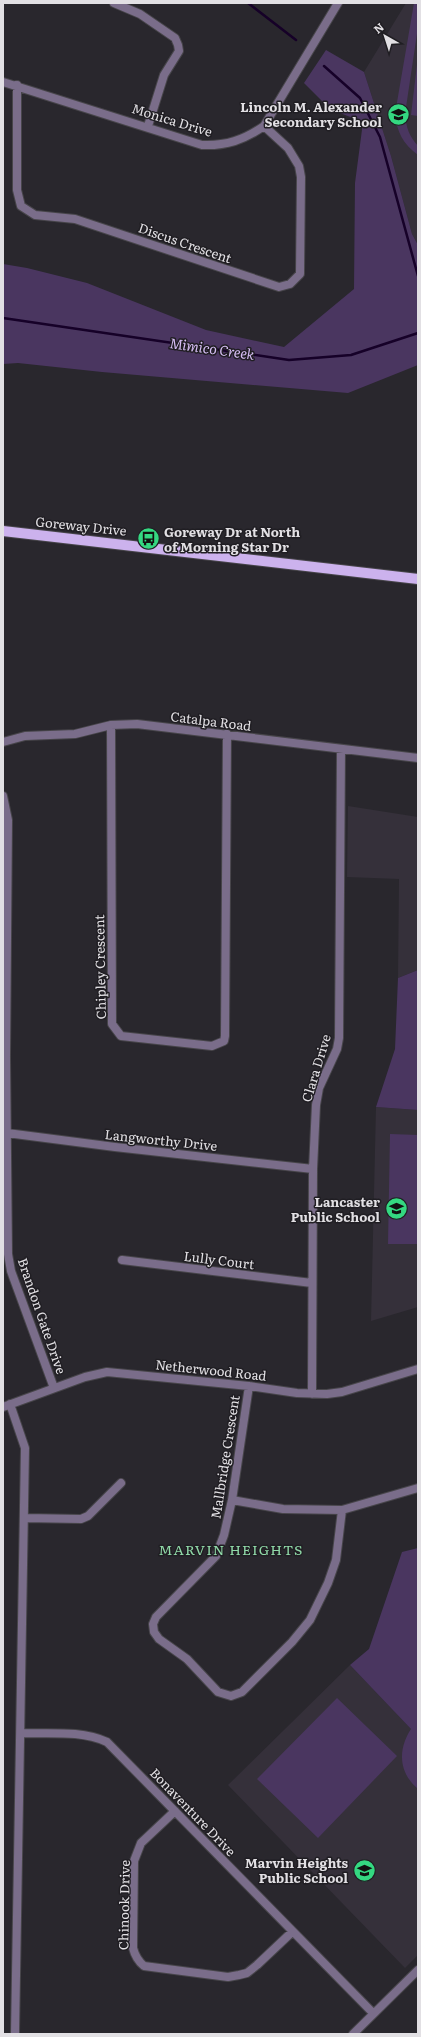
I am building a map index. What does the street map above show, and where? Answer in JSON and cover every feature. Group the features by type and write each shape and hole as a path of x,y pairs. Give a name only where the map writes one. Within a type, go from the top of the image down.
{"main road":[{"name":"Goreway Drive","path":"3,531 418,579"}],"street":[{"path":"114,3 140,14 175,38 178,44 179,51 164,75 148,126"},
{"name":"Monica Drive","path":"3,82 148,126 202,145 218,146 248,137 264,126 338,3"},
{"name":"Discus Crescent","path":"17,85 17,190 21,206 36,215 75,219 279,287 290,284 300,274 301,177 294,157 264,126"},
{"name":"Catalpa Road","path":"3,742 25,736 75,734 111,724 137,724 418,758"},
{"name":"Chipley Crescent","path":"111,724 112,1024 121,1036 212,1046 224,1041 225,1036 227,734"},
{"name":"Clara Drive","path":"312,1394 313,1169 316,1105 319,1088 337,1049 339,1038 341,749"},
{"name":"Brandon Gate Drive","path":"3,796 8,820 4,1057 7,1133 7,1271 54,1388"},
{"name":"Langworthy Drive","path":"7,1133 313,1169"},
{"name":"Lully Court","path":"122,1260 312,1283"},
{"name":"Netherwood Road","path":"6,1406 95,1374 107,1372 312,1394 342,1392 418,1369"},
{"name":"Mallbridge Crescent","path":"248,1386 232,1500 224,1535 216,1556 161,1611 153,1624 154,1632 159,1639 187,1660 218,1692 226,1696 234,1696 242,1692 292,1642 310,1620 328,1583 336,1560 342,1510"},
{"path":"6,1406 25,1448 15,2034"},
{"path":"25,1518 81,1519 88,1516 121,1483"},
{"path":"232,1500 283,1509 342,1510 418,1488"},
{"name":"Bonaventure Drive","path":"21,1733 82,1735 98,1738 107,1742 373,2013"},
{"name":"Chinook Drive","path":"175,1811 141,1843 134,1861 133,1948 135,1956 140,1962 144,1966 228,1977 247,1973 292,1932"},
{"path":"352,2034 418,1970"}],"shaded area":[{"name":"Lincoln M. Alexander Secondary School","path":"406,3 418,3 418,245 412,234 391,156 364,72"},
{"path":"414,3 418,3 418,27 405,114 408,131 418,146 418,155 408,146 399,132 395,114"},
{"path":"326,50 364,72 391,156 412,234 418,245 418,365 348,393 102,372 18,363 3,364 3,264 27,268 87,283 206,330 284,347 354,289 355,183 363,122 330,109 304,83"},
{"path":"418,56 418,116 411,115"},
{"path":"348,806 418,817 418,970 398,978 399,879 347,877"},
{"path":"418,970 418,1110 376,1107 395,1049 398,978"},
{"name":"Lancaster Public School","path":"376,1107 418,1110 418,1307 371,1321"},
{"path":"390,1134 418,1135 418,1244 388,1244"},
{"path":"418,1548 418,1789 407,1775 402,1760 404,1744 411,1729 350,1665 369,1649 402,1552"},
{"name":"Marvin Heights Public School","path":"350,1665 418,1736 418,1955 405,1968 228,1785"},
{"path":"337,1698 397,1756 318,1838 257,1779"}],"waterway":[{"path":"248,3 296,40"},
{"path":"324,66 360,98 380,137 418,276"},
{"name":"Mimico Creek","path":"3,318 289,360 351,355 418,333"}],"place":[{"name":"Lincoln M. Alexander Secondary School","path":"398,114"},
{"name":"Goreway Dr at North of Morning Star Dr","path":"149,539"},
{"name":"Lancaster Public School","path":"396,1209"},
{"name":"Marvin Heights Public School","path":"364,1870"}],"district":[{"name":"MARVIN HEIGHTS","path":"231,1550"}]}
